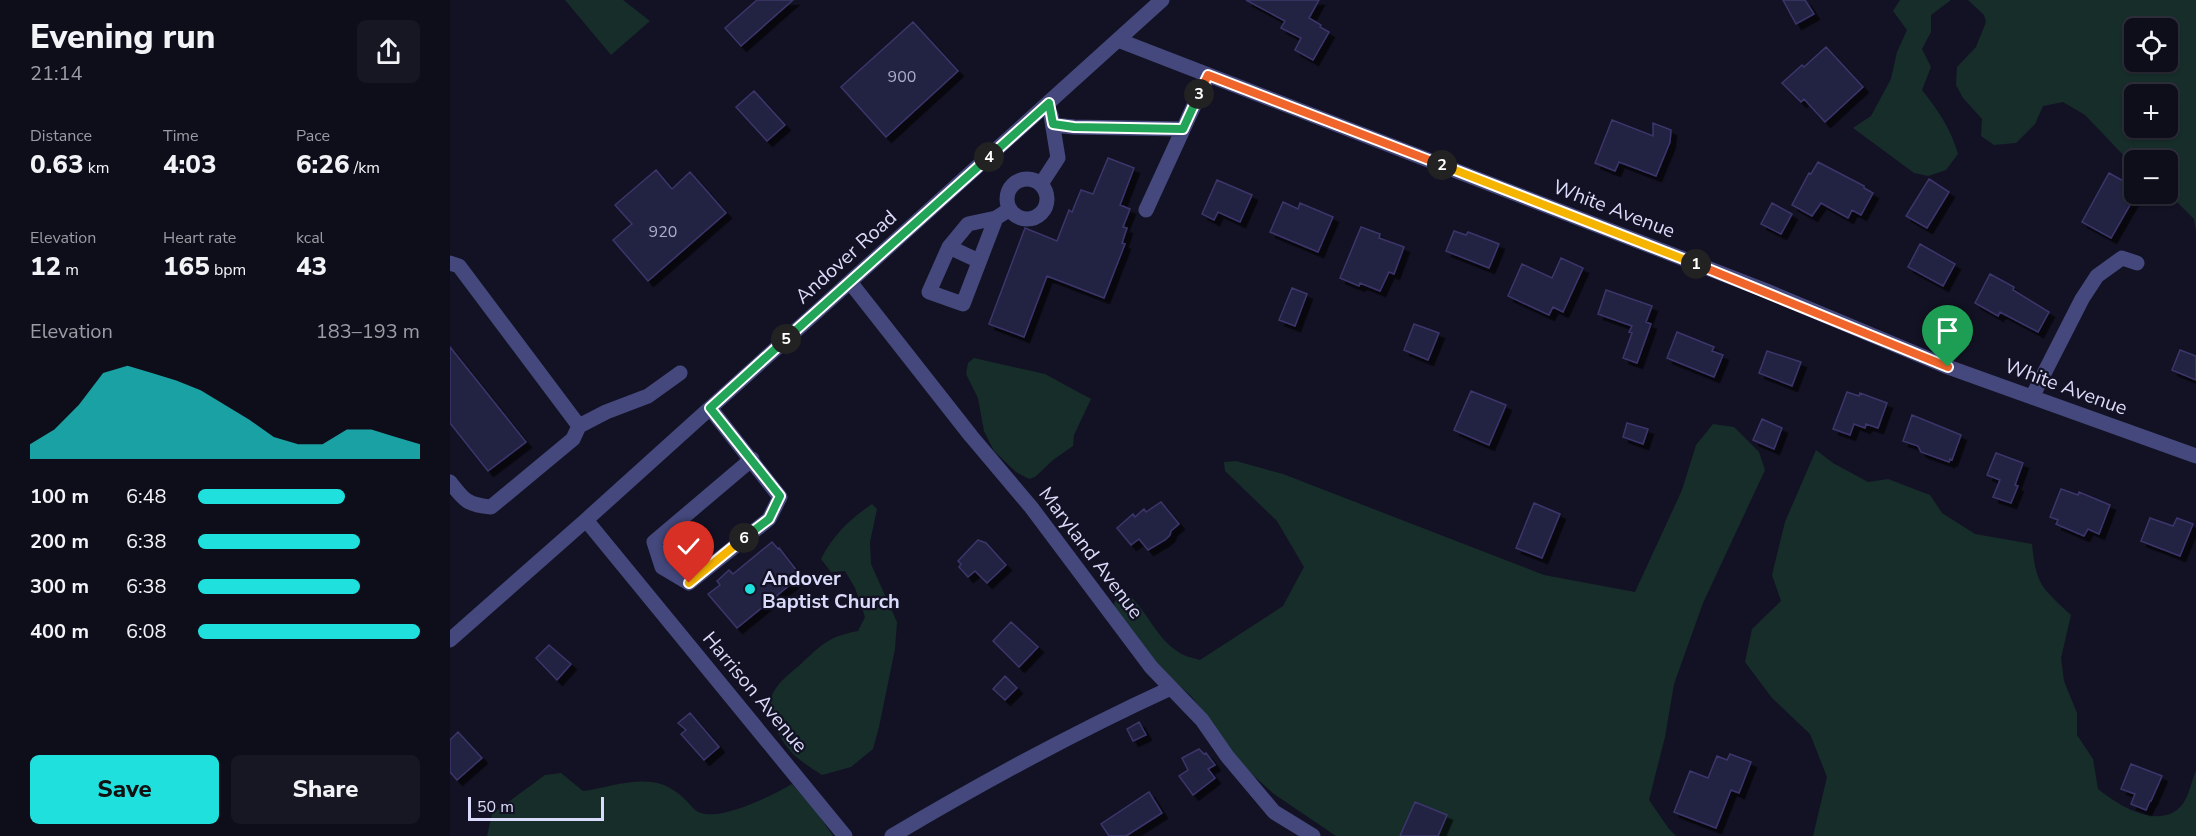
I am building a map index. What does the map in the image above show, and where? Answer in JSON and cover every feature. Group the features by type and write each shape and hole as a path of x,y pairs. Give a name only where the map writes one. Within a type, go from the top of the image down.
{"street":[{"name":"Andover Road","path":"450,640 1162,0"},
{"name":"White Avenue","path":"1118,40 1764,290 1948,367 2196,456"},
{"path":"1146,210 1208,75"},
{"path":"1041,184 1058,158 1049,103"},
{"path":"1053,124 1074,127 1183,129"},
{"path":"1022,179 1041,184 1047,192 1044,211 1036,216 1027,219 1020,217 1011,209 1008,196 1014,184 1022,179"},
{"path":"996,218 963,304 930,292 949,247 968,224 996,218 1011,209"},
{"path":"949,247 979,261"},
{"path":"2032,397 2082,299 2097,276 2122,258 2137,263"},
{"path":"450,263 459,266 579,426"},
{"name":"Maryland Avenue","path":"850,282 1031,507 1151,667 1202,720 1227,756 1274,812 1312,836"},
{"path":"450,482 463,499 475,505 491,507 573,439 579,426 606,412 648,396 680,373"},
{"path":"710,408 752,459 780,496 769,519 689,583 662,567 654,542 752,459"},
{"name":"Harrison Avenue","path":"586,520 845,836"},
{"path":"892,836 980,784 1083,730 1171,688"}],"green space":[{"path":"565,0 623,0 650,21 611,55"},
{"path":"1900,0 1951,0 1931,15 1931,32 1922,49 1931,67 1922,90 1952,136 1958,154 1946,170 1928,176 1914,173 1853,128 1871,116 1891,79 1897,52 1907,30 1893,11"},
{"path":"1968,0 2196,0 2196,232 2194,219 2178,203 2178,150 2124,150 2124,156 2085,115 2063,102 2043,106 2035,124 2016,143 1994,145 1981,136 1982,119 1963,98 1956,85 1957,67 1976,47 1986,22 1984,15"},
{"path":"974,358 1045,374 1091,399 1074,435 1073,446 1035,477 1029,479 1016,472 994,451 984,431 978,398 966,374 968,363"},
{"path":"1713,424 1734,427 1759,452 1765,470 1703,603 1674,684 1665,737 1649,800 1676,836 1336,836 1274,794 1245,768 1191,696 1165,673 1117,616 1114,604 1118,595 1130,596 1170,646 1182,654 1200,660 1283,606 1304,567 1277,521 1225,471 1224,462 1236,461 1283,474 1544,575 1635,592 1682,490 1696,445"},
{"path":"1816,450 1833,463 1868,482 1888,479 1930,495 1942,513 1975,534 2032,544 2036,569 2042,585 2071,615 2061,658 2064,681 2077,713 2077,735 2093,759 2098,789 2117,802 2140,813 2163,816 2182,805 2196,770 2196,836 1813,836 1827,777 1810,734 1772,698 1745,662 1752,629 1781,601 1772,575 1785,522"},
{"path":"872,504 877,509 870,542 871,564 897,622 895,649 873,749 851,767 822,775 795,756 784,743 772,717 771,700 782,681 821,646 840,635 858,631 865,617 855,588 845,571 831,572 821,559 843,528"},
{"path":"561,773 583,791 643,781 658,783 675,791 693,808 702,813 713,814 742,808 792,784 812,805 833,836 487,836 492,814 545,775"}],"building":[{"path":"757,0 793,0 741,46 725,28"},
{"path":"1246,0 1319,0 1309,18 1329,32 1313,60 1295,50 1301,38 1281,28 1285,21"},
{"path":"1783,0 1805,0 1814,14 1796,24"},
{"path":"913,22 958,71 886,137 841,87"},
{"path":"1826,47 1863,87 1825,122 1804,99 1801,102 1782,83"},
{"path":"754,91 785,125 767,141 736,107"},
{"path":"1612,120 1653,136 1653,123 1671,130 1670,142 1656,176 1619,162 1615,171 1595,163"},
{"path":"1108,158 1134,168 1120,205 1130,209 1123,227 1127,228 1122,243 1125,244 1104,298 1047,276 1024,337 989,324 1025,228 1057,241 1069,210 1072,212 1081,190 1093,194"},
{"path":"1818,162 1873,193 1861,215 1852,210 1848,218 1821,203 1812,216 1792,205 1809,173 1811,174"},
{"path":"656,170 672,189 690,172 726,213 648,281 613,240 632,224 615,205"},
{"path":"2109,173 2124,181 2124,204 2131,204 2111,238 2082,222"},
{"path":"1929,179 1949,192 1927,228 1906,216"},
{"path":"1217,180 1252,195 1240,222 1218,212 1214,220 1202,214"},
{"path":"1283,202 1298,209 1300,203 1333,217 1318,252 1270,232"},
{"path":"1772,203 1792,214 1781,234 1761,224"},
{"path":"1361,227 1380,234 1379,238 1404,247 1394,274 1389,272 1380,291 1340,278"},
{"path":"1454,231 1466,235 1468,232 1499,244 1489,268 1446,251"},
{"path":"1920,244 1955,264 1943,286 1908,267"},
{"path":"1561,258 1583,268 1563,312 1553,307 1549,315 1508,296 1522,264 1552,278"},
{"path":"1990,274 2014,287 2013,290 2049,312 2038,332 2000,312 1998,316 1975,303"},
{"path":"1292,288 1307,294 1295,326 1279,320"},
{"path":"1606,290 1652,306 1646,322 1651,324 1637,363 1623,358 1632,333 1629,332 1632,326 1598,314"},
{"path":"1414,324 1439,333 1428,360 1404,350"},
{"path":"1677,332 1714,347 1712,351 1723,355 1714,377 1667,358"},
{"path":"450,347 526,442 488,471 450,423"},
{"path":"2180,350 2196,356 2196,380 2172,370"},
{"path":"1767,351 1801,362 1792,386 1759,373"},
{"path":"1471,391 1506,405 1489,445 1454,430"},
{"path":"1847,392 1859,396 1860,393 1887,403 1878,428 1866,424 1865,428 1854,424 1850,435 1833,429"},
{"path":"1912,415 1961,435 1952,460 1950,459 1949,462 1921,452 1918,446 1903,441"},
{"path":"1762,419 1782,428 1774,449 1753,440"},
{"path":"1627,423 1648,429 1643,444 1623,437"},
{"path":"1996,453 2023,463 2015,485 2018,486 2011,503 1993,497 2000,480 1987,475"},
{"path":"2061,489 2078,495 2079,492 2110,505 2099,534 2088,529 2084,536 2056,524 2058,520 2050,517"},
{"path":"1161,502 1179,524 1165,540 1148,550 1139,539 1131,545 1117,528 1133,514 1135,517 1144,509 1146,512"},
{"path":"1534,503 1560,514 1542,558 1516,548"},
{"path":"2150,518 2173,526 2177,518 2193,524 2180,556 2141,541"},
{"path":"978,540 986,543 1006,565 987,583 975,571 968,577 959,567 961,564 958,561"},
{"name":"Andover Baptist Church","path":"772,542 801,576 737,628 708,594 720,585 717,581 729,570 733,574"},
{"path":"1011,622 1038,647 1019,667 993,641"},
{"path":"549,645 571,664 557,680 536,658"},
{"path":"1005,676 1017,688 1005,700 993,689"},
{"path":"690,713 719,747 704,760 681,734 686,730 678,723"},
{"path":"1139,722 1146,735 1133,741 1127,729"},
{"path":"458,732 482,758 457,780 450,772 450,740"},
{"path":"1199,749 1204,754 1206,753 1215,765 1208,769 1215,778 1193,795 1179,776 1188,770 1182,758"},
{"path":"1730,754 1751,762 1739,793 1731,790 1716,828 1674,812 1690,771 1708,778 1717,756 1727,760"},
{"path":"2131,764 2162,776 2146,810 2131,804 2135,794 2121,789"},
{"path":"1149,792 1162,813 1126,836 1109,836 1101,824"},
{"path":"1415,802 1447,815 1438,836 1400,836"}],"place":[{"name":"Andover Baptist Church","path":"750,589"}],"route":[{"path":"689,583 769,519 780,496 710,408 1049,103 1053,124 1074,127 1183,129 1208,75 1764,290 1948,367"}]}
